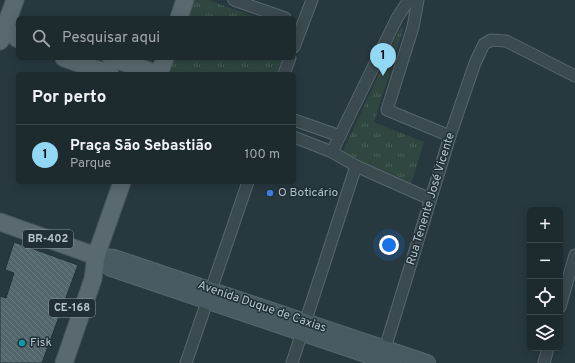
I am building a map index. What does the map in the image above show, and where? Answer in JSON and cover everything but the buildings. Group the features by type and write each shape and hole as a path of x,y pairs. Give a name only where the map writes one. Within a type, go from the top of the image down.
{"main road":[{"path":"15,0 6,31 16,38"},
{"path":"179,16 185,0"},
{"path":"70,60 104,72"},
{"path":"117,60 152,72"},
{"path":"159,72 164,60"},
{"path":"96,256 121,184"},
{"name":"Avenida Duque de Caxias","path":"0,222 96,256 114,258 209,295 304,327 385,359 427,363"},
{"name":"CE-168","path":"52,363 83,277 96,256"},
{"name":"CE-168","path":"64,363 93,280 96,256"}],"street":[{"path":"234,0 279,16"},
{"path":"296,35 298,23 312,0"},
{"path":"332,152 397,18 409,0"},
{"path":"418,0 413,27 387,110 450,136"},
{"name":"Rua Tenente José Vicente","path":"385,359 430,199 450,136 479,53 484,44 490,40 506,41 515,44 575,76"},
{"path":"285,72 289,60"},
{"path":"296,121 340,136"},
{"path":"296,138 332,152 356,166 430,199"},
{"path":"292,363 356,166"},
{"path":"186,363 247,184"},
{"path":"563,297 575,255"},
{"path":"544,363 547,351"}],"green space":[{"path":"194,0 208,0 253,16 189,16"},
{"path":"401,27 403,30 374,122 424,142 411,184 367,165 343,151"},
{"path":"173,60 282,60 278,72 169,71"}],"place":[{"name":"Praça São Sebastião","path":"383,76"},
{"name":"O Boticário","path":"270,193"},
{"name":"Fisk","path":"22,343"}]}
